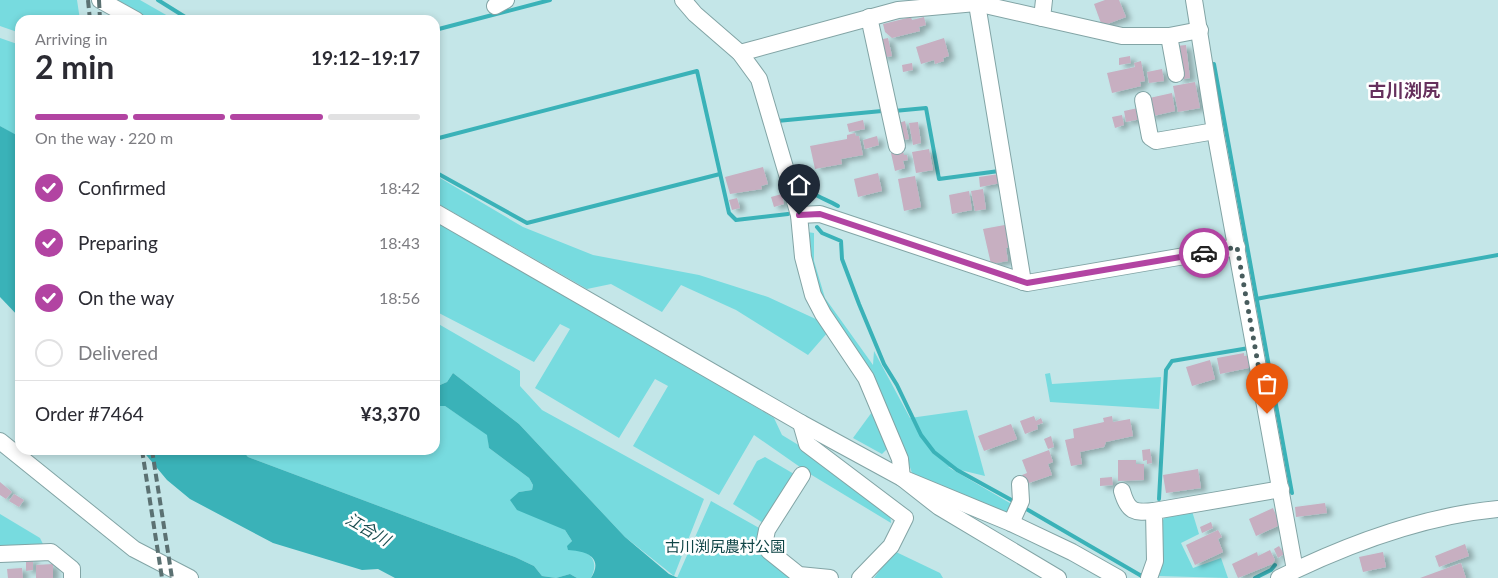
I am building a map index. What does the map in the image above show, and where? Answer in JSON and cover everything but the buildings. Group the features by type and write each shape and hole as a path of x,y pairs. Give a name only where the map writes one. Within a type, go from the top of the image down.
{"street":[{"path":"100,0 127,15"},
{"path":"683,0 695,14 740,53 759,79 799,215 803,257 813,295 823,314 866,378 900,460 902,478"},
{"path":"1042,18 1044,0"},
{"path":"1194,0 1214,131 1237,247 1295,570"},
{"path":"740,53 915,4 977,4 1122,36 1169,36 1200,30"},
{"path":"977,4 1022,277"},
{"path":"869,17 897,146"},
{"path":"1169,36 1176,74"},
{"path":"1143,100 1150,137 1156,141 1214,131"},
{"path":"799,215 820,214 1022,277 1237,247"},
{"path":"440,215 800,423 902,478 939,506 1058,578"},
{"path":"800,423 807,444 904,518 891,546 860,578"},
{"path":"0,441 15,453"},
{"path":"17,455 134,549 190,578"},
{"path":"802,475 767,530 765,540 770,552 799,575 830,578"},
{"path":"902,478 1017,512 1072,552 1118,578"},
{"path":"1017,512 1020,484"},
{"path":"1122,492 1126,504 1132,510 1140,512 1281,489"},
{"path":"1279,578 1328,554 1414,525 1466,512 1498,509"},
{"path":"1151,576 1155,561 1154,511"},
{"path":"0,554 51,552 72,569 72,578"}],"green space":[{"path":"0,0 77,0 79,15 15,15 15,31 0,26"},
{"path":"118,0 140,0 166,15 143,15"},
{"path":"0,38 15,43 15,135 0,126"},
{"path":"440,178 523,227 593,255 699,275 768,297 820,321 828,332 808,355 736,310 681,285 662,312 611,284 587,289 440,205"},
{"path":"440,224 639,337 774,418 782,435 805,449 890,513 891,523 810,474 754,435 719,495 633,446 668,386 655,379 619,438 535,388 570,329 560,324 534,362 440,314"},
{"path":"807,232 814,233 814,261 825,298 873,365 874,351 910,418 967,410 985,476 948,467 1015,506 1011,516 912,473 900,438 870,378 816,290"},
{"path":"440,325 520,371 520,386 542,410 704,499 674,576 625,537 519,424 453,373 447,382 440,385"},
{"path":"1050,373 1052,384 1161,377 1159,409 1050,402 1045,374"},
{"path":"440,406 445,406 488,435 489,448 529,478 533,485 532,490 519,492 565,530 572,541 569,545 591,556 594,571 591,578 577,578 570,574 556,578 542,576 534,566 515,557 246,455 440,455"},
{"path":"872,412 890,446 882,454 853,438"},
{"path":"765,457 794,474 765,524 733,504 757,461"},
{"name":"古川渕尻農村公園","path":"711,501 761,529 756,541 785,574 797,578 677,578"},
{"path":"1192,511 1199,534 1181,543 1193,568 1221,558 1228,578 1159,576 1162,521 1167,515"},
{"path":"0,514 40,538 45,548 0,550"},
{"path":"894,551 940,573 943,578 874,578"}],"water":[{"path":"0,126 15,134 15,313 0,297"},
{"path":"453,373 519,424 625,537 669,574 678,578 591,578 595,565 594,560 587,554 568,550 567,546 572,541 565,530 517,510 510,500 519,492 532,490 533,485 529,478 489,448 487,435 445,406 440,406 440,385 447,382"},
{"name":"江合川","path":"146,455 246,455 515,557 534,566 542,576 556,578 395,578 378,569 362,570 273,543 190,499 167,480"},
{"path":"570,574 577,578 556,578"}],"waterway":[{"path":"158,0 182,15"},
{"path":"440,29 550,0"},
{"path":"1214,64 1292,493"},
{"path":"440,138 697,71 729,213 736,220 788,214"},
{"path":"894,111 926,108 939,179 999,171"},
{"path":"777,121 882,111"},
{"path":"794,170 797,178 806,189 838,206"},
{"path":"440,175 527,223 720,174"},
{"path":"817,227 822,233 841,241 842,259 859,304 884,364 897,385 921,435 934,452 957,470 1015,502"},
{"path":"1256,299 1498,255"},
{"path":"1159,499 1166,370 1172,361 1249,348"},
{"path":"1023,507 1145,578"},
{"path":"1255,578 1271,570 1275,565"}],"railway":[{"path":"88,0 90,15"},
{"path":"99,0 100,15"},
{"path":"143,455 162,578"},
{"path":"153,455 172,578"}],"way so far":[{"path":"1204,253 1237,247 1267,414"}],"district":[{"name":"古川渕尻","path":"1404,91"}],"route":[{"path":"799,215 820,214 1027,283 1204,253"}]}
